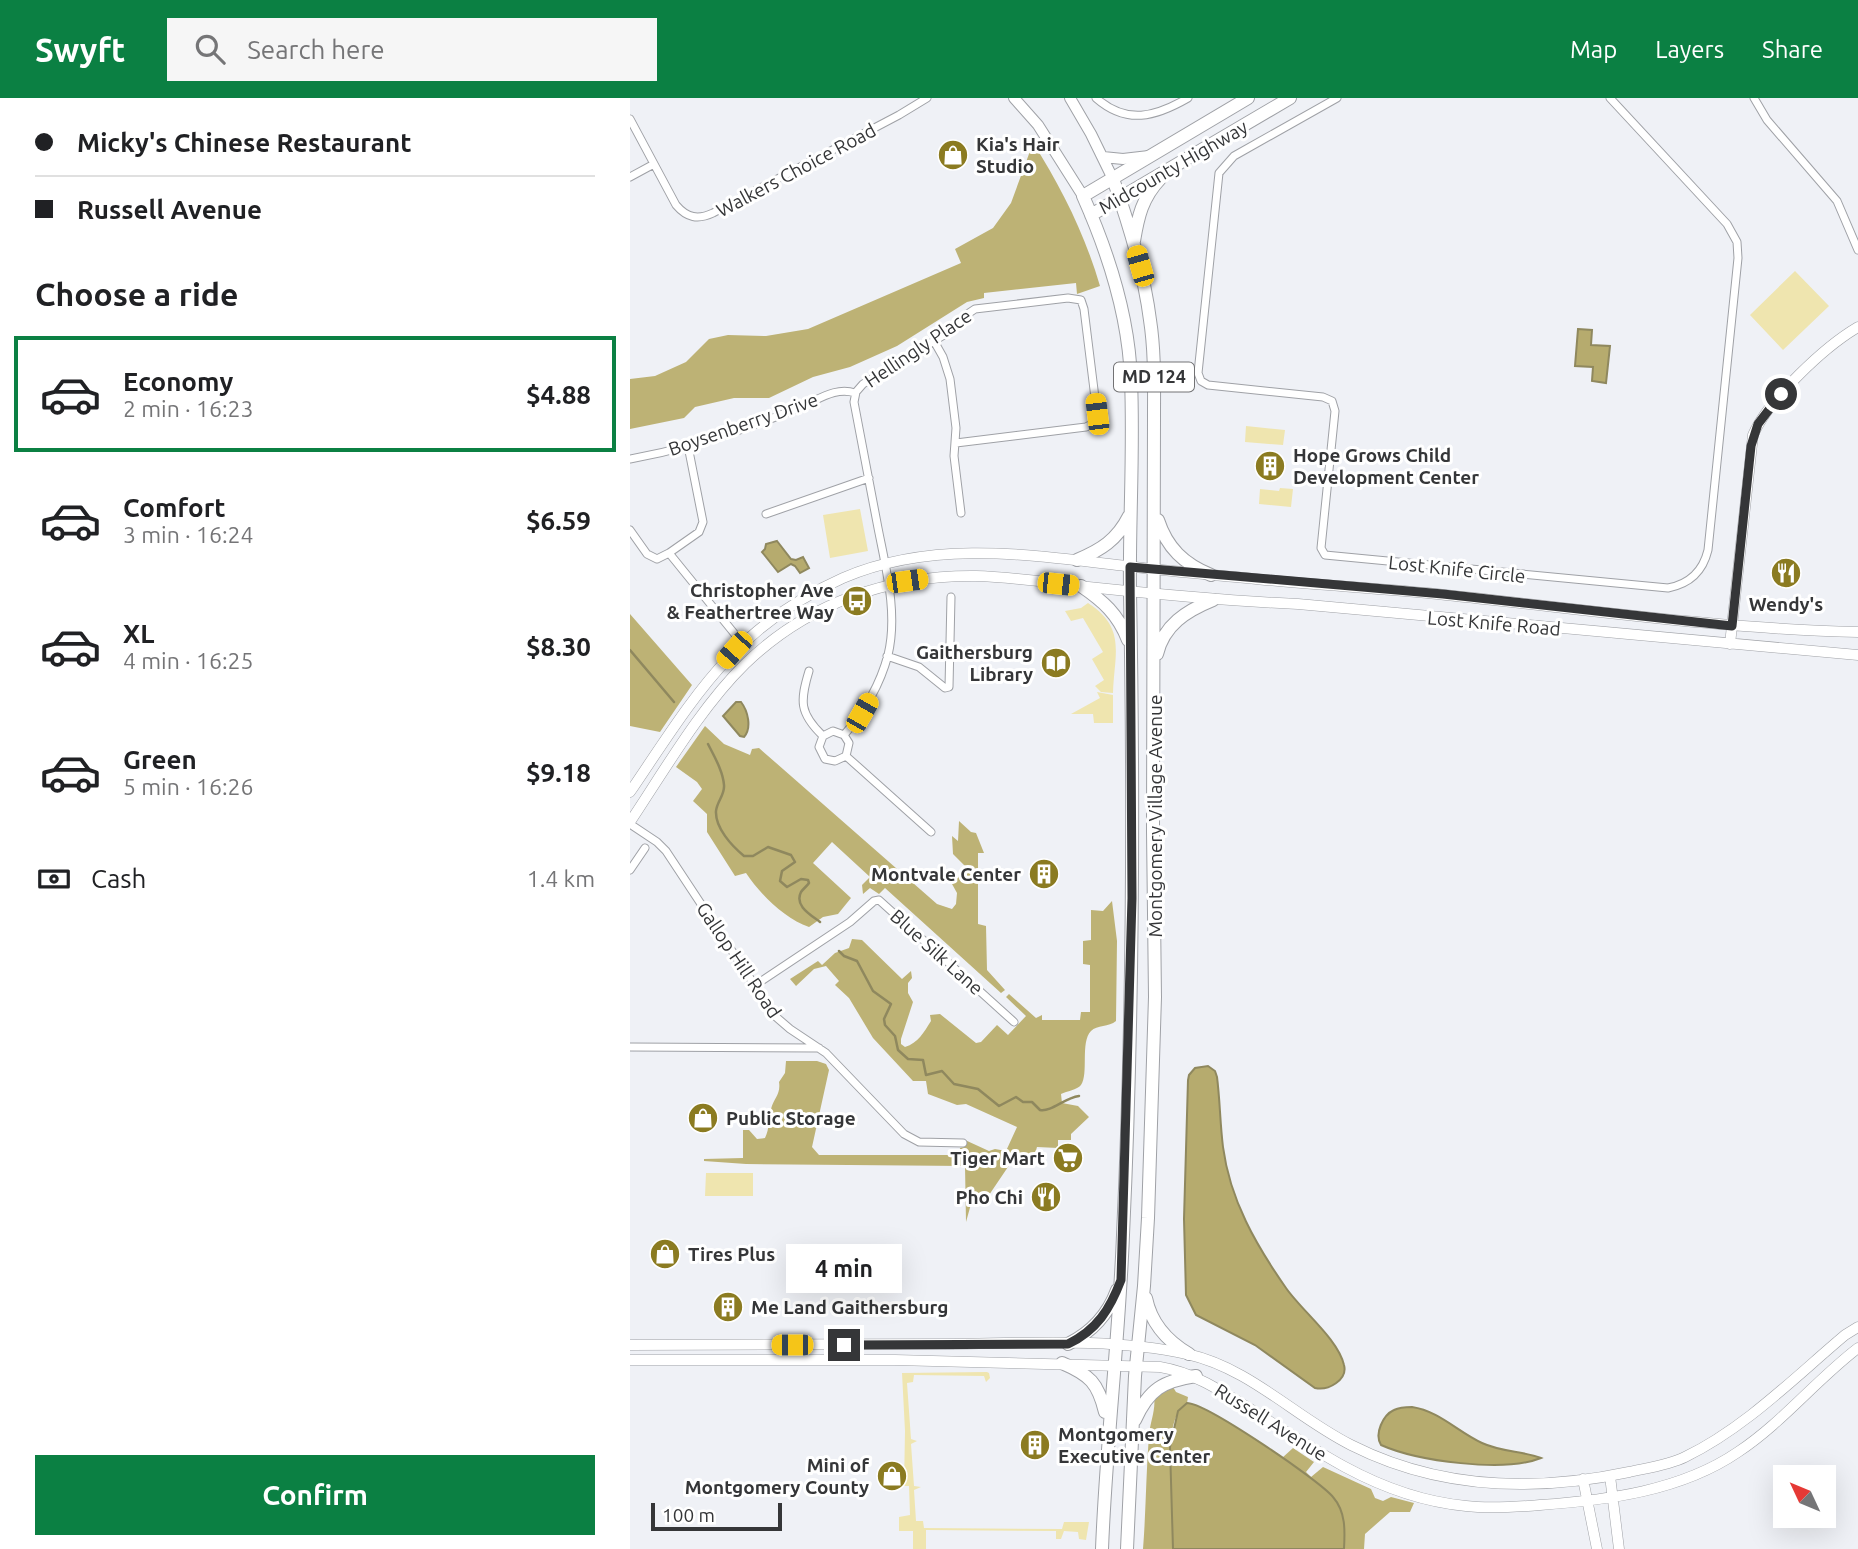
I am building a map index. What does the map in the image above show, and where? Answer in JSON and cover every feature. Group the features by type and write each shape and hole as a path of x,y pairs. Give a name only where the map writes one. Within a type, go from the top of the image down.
{"main road":[{"name":"Montgomery Village Avenue","path":"1014,98 1038,125 1083,196 1091,215 1122,313 1131,377 1132,898 1121,1280 1108,1433 1102,1547"},
{"name":"Montgomery Village Avenue","path":"1070,98 1103,157 1120,199 1134,245 1151,322 1155,511 1155,997 1144,1286 1136,1364 1127,1547"},
{"name":"Midcounty Highway","path":"1083,196 1248,98"},
{"name":"Midcounty Highway","path":"1091,215 1290,98"},
{"path":"1103,157 1123,159 1152,155"},
{"name":"MD 124","path":"1134,245 1138,215 1144,200 1169,170"},
{"path":"1155,511 1162,534 1174,551 1192,566 1211,575"},
{"path":"1077,560 1111,543 1130,512"},
{"path":"1081,586 1112,610 1122,625 1131,648"},
{"path":"1154,664 1159,645 1170,626 1194,608 1213,600"},
{"path":"1068,1344 1096,1326 1110,1306 1121,1280"},
{"path":"1144,1286 1147,1304 1159,1329 1188,1354"},
{"path":"1062,1363 1078,1369 1092,1380 1100,1394 1108,1433"},
{"path":"1132,1427 1139,1410 1156,1389 1172,1380 1196,1377"},
{"path":"1102,1547 1127,1547"}],"street":[{"name":"Walkers Choice Road","path":"630,119 678,209 694,218 706,216 927,98"},
{"path":"1096,98 1112,110 1142,116 1157,113 1188,98"},
{"name":"Lost Knife Circle","path":"1337,98 1234,156 1219,173 1198,373 1201,381 1208,385 1323,397 1332,401 1335,411 1321,548 1325,555 1668,588 1684,583 1698,573 1708,550 1738,258 1737,242 1727,224 1611,98"},
{"path":"1754,98 1767,120 1837,201 1858,250"},
{"path":"630,177 654,164"},
{"name":"Hellingly Place","path":"844,734 871,696 887,656 891,616 885,565 854,402 855,393 863,384 934,341 975,309 1074,298 1081,300 1084,306 1097,414 1094,423 1083,428 956,443"},
{"path":"1730,644 1753,435 1764,414 1781,394 1835,343 1858,327"},
{"path":"934,341 948,370 961,513"},
{"name":"Boysenberry Drive","path":"630,459 688,446 773,418 842,390 855,393"},
{"path":"630,530 649,556 657,559 699,532 704,522 688,446"},
{"path":"766,514 869,478"},
{"name":"Lost Knife Road","path":"630,792 700,689 742,643 767,622 811,594 845,577 885,565 944,554 984,552 1211,575 1443,594 1732,626 1858,632"},
{"path":"669,553 742,643"},
{"name":"Lost Knife Road","path":"630,823 712,702 745,664 767,645 824,607 851,595 888,584 979,576 1213,600 1298,604 1858,655"},
{"path":"887,656 912,664 944,688 949,687 951,597"},
{"path":"809,671 803,693 803,709 822,736"},
{"path":"832,731 844,734 849,743 846,756 835,761 825,759 819,747 822,736 832,731"},
{"path":"846,756 931,832"},
{"name":"Gallop Hill Road","path":"630,823 666,851 754,986 782,1023 819,1048 887,1119 909,1138 926,1143 963,1143"},
{"path":"630,870 645,848"},
{"name":"Blue Silk Lane","path":"754,986 843,928 874,901 881,901 1014,1021"},
{"path":"630,1047 819,1048"},
{"name":"Russell Avenue","path":"630,1345 1068,1344 1138,1347 1188,1354 1244,1376 1354,1447 1385,1461 1425,1474 1491,1484 1610,1476 1682,1458 1714,1441 1858,1327"},
{"name":"Russell Avenue","path":"630,1360 895,1360 1136,1364 1174,1369 1196,1377 1323,1455 1366,1478 1403,1493 1465,1506 1509,1508 1586,1502 1613,1497 1667,1485 1713,1466 1755,1440 1858,1348"},
{"path":"1610,1476 1619,1549"},
{"path":"1583,1479 1597,1549"}],"shaded area":[{"path":"1033,143 1072,212 1100,286 1077,294 1076,283 984,293 984,298 967,302 897,346 850,367 813,377 769,398 734,398 695,407 684,418 630,429 630,379 655,376 686,362 709,339 728,335 766,336 808,329 961,263 955,249 993,228 1011,203"},
{"path":"1795,271 1829,306 1783,350 1750,315"},
{"path":"1578,329 1592,330 1591,345 1610,346 1606,383 1592,381 1593,367 1575,366"},
{"path":"1246,426 1285,430 1283,445 1245,442"},
{"path":"1280,488 1293,489 1291,507 1259,504 1260,489 1279,491"},
{"path":"860,509 868,551 830,558 823,515"},
{"path":"777,541 791,559 803,557 809,568 800,573 791,564 778,572 762,552 766,544"},
{"path":"1088,603 1100,612 1113,632 1116,654 1113,693 1101,692 1095,686 1104,680 1092,659 1103,652 1083,618 1071,621 1065,611 1081,608"},
{"path":"630,614 692,685 660,732 630,726"},
{"path":"1097,692 1113,695 1113,723 1094,723 1093,714 1071,714 1100,698"},
{"path":"736,702 741,702 746,710 748,729 744,737 740,736 723,716"},
{"path":"705,726 724,744 750,755 752,749 759,748 937,904 952,909 956,904 957,893 952,884 967,868 953,854 952,836 958,841 959,821 976,833 984,853 978,853 978,924 986,926 987,970 1005,990 1001,993 885,888 879,894 870,888 863,894 862,885 870,877 832,842 813,863 851,898 838,914 823,917 809,927 774,905 746,873 735,876 707,832 707,814 693,801 702,789 697,782 676,767"},
{"path":"1112,901 1117,941 1116,1021 1091,1031 1086,1043 1081,1085 1061,1094 1062,1103 1078,1106 1089,1117 1071,1134 1071,1140 1058,1140 1058,1148 1037,1147 1034,1157 1022,1159 1018,1163 1012,1161 987,1198 971,1204 966,1222 965,1166 746,1164 704,1161 743,1158 743,1130 749,1130 757,1139 765,1138 779,1082 785,1073 786,1061 817,1061 826,1064 829,1070 812,1147 819,1155 959,1155 965,1140 989,1151 1006,1151 1017,1127 966,1104 957,1105 928,1094 926,1081 913,1081 873,1038 849,998 835,985 839,981 826,966 814,969 796,986 790,979 818,961 822,965 835,953 849,948 852,939 862,940 902,979 911,971 908,993 913,1002 901,1039 901,1044 905,1047 914,1043 923,1033 931,1021 930,1015 940,1014 976,1043 981,1042 997,1025 1008,1035 1026,1016 1006,997 1009,994 1036,1018 1042,1015 1042,1020 1080,1020 1081,1012 1090,1012 1090,965 1083,964 1083,941 1091,940 1091,910 1103,911"},
{"path":"1208,1066 1215,1071 1217,1077 1226,1167 1238,1204 1275,1272 1335,1345 1344,1365 1340,1380 1326,1388 1315,1388 1255,1345 1196,1315 1186,1295 1184,1219 1188,1080 1195,1068"},
{"path":"706,1173 753,1173 753,1196 705,1196"},
{"path":"987,1372 990,1378 986,1382 984,1376 914,1375 913,1382 907,1383 911,1439 917,1441 911,1444 914,1486 921,1487 914,1490 916,1521 923,1521 924,1528 1062,1529 1064,1522 1089,1522 1086,1540 1079,1539 1078,1532 1064,1531 1061,1539 1056,1539 1056,1531 926,1530 926,1549 913,1549 913,1531 899,1531 899,1517 910,1515 909,1486 904,1486 902,1373"},
{"path":"1173,1387 1176,1392 1188,1397 1175,1421 1170,1447 1173,1549 1143,1549 1149,1435 1154,1398"},
{"path":"1187,1403 1198,1406 1238,1428 1286,1460 1333,1497 1342,1515 1344,1549 1173,1549 1170,1447 1178,1411"},
{"path":"1412,1407 1431,1413 1489,1446 1541,1458 1505,1465 1484,1465 1416,1456 1381,1445 1379,1430 1386,1416 1396,1409"},
{"path":"1293,1448 1314,1462 1306,1472 1311,1477 1323,1467 1371,1489 1375,1498 1383,1501 1391,1497 1414,1503 1410,1512 1390,1512 1365,1534 1364,1549 1344,1549 1342,1516 1337,1504 1320,1485 1282,1458"}],"waterway":[{"path":"630,650 674,702"},
{"path":"708,744 724,785 716,811 721,830 744,856 753,856 768,847 791,855 795,862 782,871 780,881 787,887 801,879 808,880 809,883 799,897 800,902 804,910 820,922"},
{"path":"839,951 857,961 873,991 891,1004 884,1019 885,1025 895,1036 898,1050 908,1059 923,1060 926,1075 942,1071 954,1084 978,1089 999,1106 1016,1097 1045,1110 1079,1096"}],"place":[{"name":"Kia's Hair Studio","path":"953,155"},
{"name":"Hope Grows Child Development Center","path":"1270,466"},
{"name":"Wendy's","path":"1786,573"},
{"name":"Christopher Ave & Feathertree Way","path":"857,601"},
{"name":"Gaithersburg Library","path":"1056,663"},
{"name":"Montvale Center","path":"1044,874"},
{"name":"Public Storage","path":"703,1118"},
{"name":"Tiger Mart","path":"1068,1158"},
{"name":"Pho Chi","path":"1046,1197"},
{"name":"Tires Plus","path":"665,1254"},
{"name":"Me Land Gaithersburg","path":"728,1307"},
{"name":"Montgomery Executive Center","path":"1035,1445"},
{"name":"Mini of Montgomery County","path":"892,1476"}],"route":[{"path":"844,1345 1068,1344 1096,1326 1106,1313 1121,1280 1132,898 1130,567 1443,594 1732,626 1753,435 1764,414 1781,394"}]}
